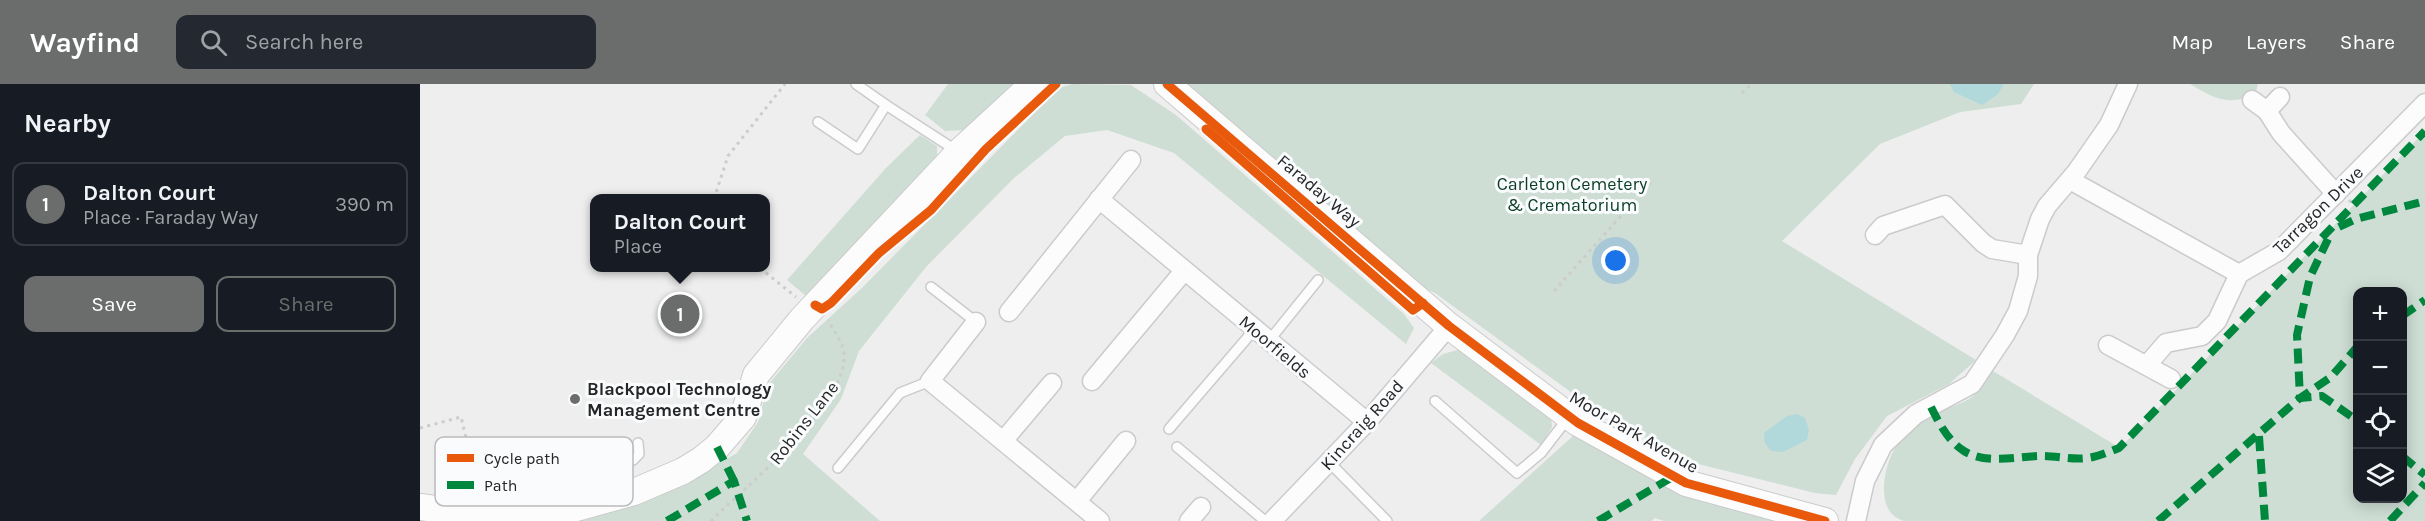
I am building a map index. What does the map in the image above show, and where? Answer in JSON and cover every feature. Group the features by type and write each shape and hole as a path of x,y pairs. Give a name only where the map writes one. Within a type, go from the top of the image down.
{"street":[{"path":"633,492 683,471 717,447 743,417 756,375 784,335 959,152 1033,84"},
{"name":"Faraday Way","path":"1167,84 1449,326"},
{"path":"1856,521 1865,481 1883,445 1916,414 1972,384 2005,335 2020,302 2028,276 2028,255 2047,206 2070,180 2109,124 2128,84"},
{"path":"2280,97 2260,106 2336,194"},
{"name":"Tarragon Drive","path":"2239,274 2279,251 2425,103"},
{"path":"1009,312 1131,160"},
{"path":"2070,180 2239,274 2217,321 2202,336 2166,343 2147,365"},
{"path":"1875,235 1883,226 1946,197 1983,243 1992,249 2028,255"},
{"name":"Moorfields","path":"1099,200 1367,422"},
{"path":"1092,381 1184,271"},
{"path":"976,322 930,381 1100,521"},
{"name":"Moor Park Avenue","path":"1449,326 1569,416 1686,483 1825,521"},
{"name":"Kincraig Road","path":"1272,521 1330,463 1449,326"},
{"path":"2108,345 2171,379"},
{"path":"1003,441 1052,383"},
{"path":"1077,501 1126,441"},
{"path":"420,507 476,516 527,517 557,513 583,506"},
{"path":"1190,521 1201,507"}],"lane":[{"path":"856,84 959,152"},
{"path":"818,122 858,149 886,105"},
{"path":"1268,342 1318,280"},
{"path":"931,287 976,322"},
{"path":"1169,429 1254,330"},
{"path":"838,468 900,393 930,381"},
{"path":"1435,401 1517,473 1541,453 1569,416"},
{"path":"633,460 639,454 638,443"},
{"path":"1177,447 1265,521"},
{"path":"1330,463 1387,521"},
{"path":"555,506 557,513"}],"path":[{"path":"715,194 728,156 785,84"},
{"path":"1742,93 1751,84"},
{"path":"1554,291 1653,180"},
{"path":"420,428 461,417 466,437"},
{"path":"475,506 476,516"}],"green space":[{"path":"948,84 1027,84 965,130 945,131 925,115"},
{"path":"1072,84 1131,85 1176,115 1404,314 1414,328 1406,344 1174,153 1107,130 1065,136 1013,179 926,267 859,351 841,399 803,454 880,521 576,521 633,506 679,487 737,453 758,422 768,385 807,338 863,287 1059,88"},
{"name":"Carleton Cemetery & Crematorium","path":"1167,84 2034,84 2021,104 1960,112 1880,144 1782,241 1976,360 1949,384 1887,416 1855,459 1836,495 1815,493 1686,461 1590,406 1435,293 1387,271"},
{"path":"2190,84 2258,84 2256,92 2247,97 2230,100 2214,97"},
{"path":"2425,131 2425,521 1904,521 1899,519 1888,509 1884,489 1887,468 1895,448 1908,430 1926,417 1973,396 1993,371 2120,448"},
{"path":"920,135 937,146 937,160 806,296 787,280 886,168"},
{"path":"1461,349 1551,416 1552,427 1541,445 1431,363 1443,354"},
{"path":"1574,435 1678,493 1779,521 1664,521 1655,518 1651,521 1479,521"}],"water":[{"path":"1950,84 2004,84 1998,94 1982,105 1954,92"},
{"path":"1797,414 1805,418 1809,430 1807,440 1783,452 1771,451 1765,443 1764,433 1787,416"}],"marked path":[{"path":"1931,407 1953,442 1964,451 1982,458 2042,456 2086,458 2119,448 2425,131"},
{"path":"2339,227 2356,219 2425,201"},
{"path":"2328,239 2310,277 2297,335 2300,398 2322,396 2353,418"},
{"path":"2407,313 2425,300"},
{"path":"2158,521 2300,398 2331,377 2353,352"},
{"path":"2259,436 2265,521"},
{"path":"717,447 734,481"},
{"path":"2407,460 2425,475"},
{"path":"1598,521 1674,476"},
{"path":"667,521 734,481 747,521"},
{"path":"2390,521 2425,483"}],"cycle path":[{"path":"815,305 822,309 831,303 879,253 931,210 986,149 1056,84"},
{"path":"1167,84 1449,326 1578,423 1686,483 1825,521"},
{"path":"1206,129 1413,310 1423,303"}],"place":[{"name":"Dalton Court","path":"680,314"},
{"name":"Blackpool Technology Management Centre","path":"575,399"}]}
